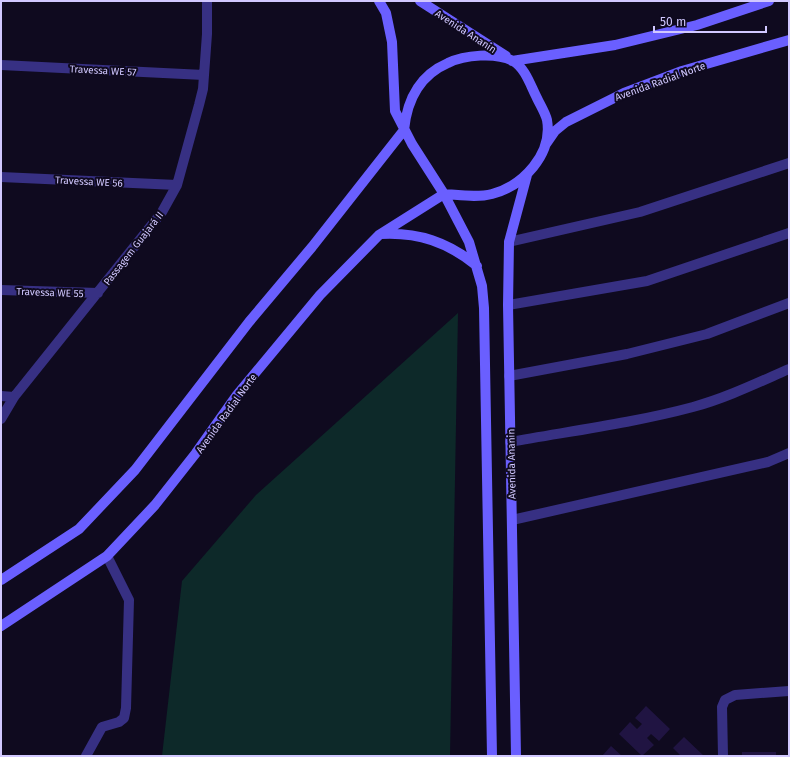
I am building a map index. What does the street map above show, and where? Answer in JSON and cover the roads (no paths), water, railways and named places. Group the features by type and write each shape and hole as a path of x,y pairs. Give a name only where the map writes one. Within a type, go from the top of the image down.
{"main road":[{"path":"379,1 386,13 392,42 395,111 412,144 444,194 469,242 482,286 484,308 492,756"},
{"name":"Avenida Ananin","path":"420,1 512,61"},
{"path":"1,580 79,529 135,470 249,322 316,241 404,130 406,113 413,95 423,79 438,67 455,59 474,56 491,56 512,61 615,45 696,25 769,1"},
{"name":"Avenida Radial Norte","path":"544,145 555,131 566,122 624,93 682,71 789,40"},
{"path":"444,194 471,196 492,195 511,187 527,175 538,161 544,145 547,120 524,72 512,61"},
{"name":"Avenida Ananin","path":"516,756 508,305 509,242 527,175"},
{"name":"Avenida Radial Norte","path":"1,626 107,556 155,505 196,453 237,395 320,295 379,235 444,194"},
{"path":"379,235 414,235 432,239 463,255 477,266"}],"street":[{"name":"Passagem Guajará II","path":"1,419 14,397 162,212 176,185 199,105 204,75 207,1"},
{"name":"Travessa WE 57","path":"1,65 204,75"},
{"path":"509,242 640,212 789,163"},
{"name":"Travessa WE 56","path":"1,177 176,185"},
{"path":"508,305 647,280 789,233"},
{"name":"Travessa WE 55","path":"1,290 98,293"},
{"path":"509,376 627,354 707,334 789,302"},
{"path":"510,442 639,419 693,407 738,392 789,369"},
{"path":"1,396 14,397"},
{"path":"512,520 768,462 789,453"},
{"path":"86,756 102,727 118,722 124,718 126,708 129,600 107,556"},
{"path":"723,756 722,707 725,700 735,695 789,691"}]}
